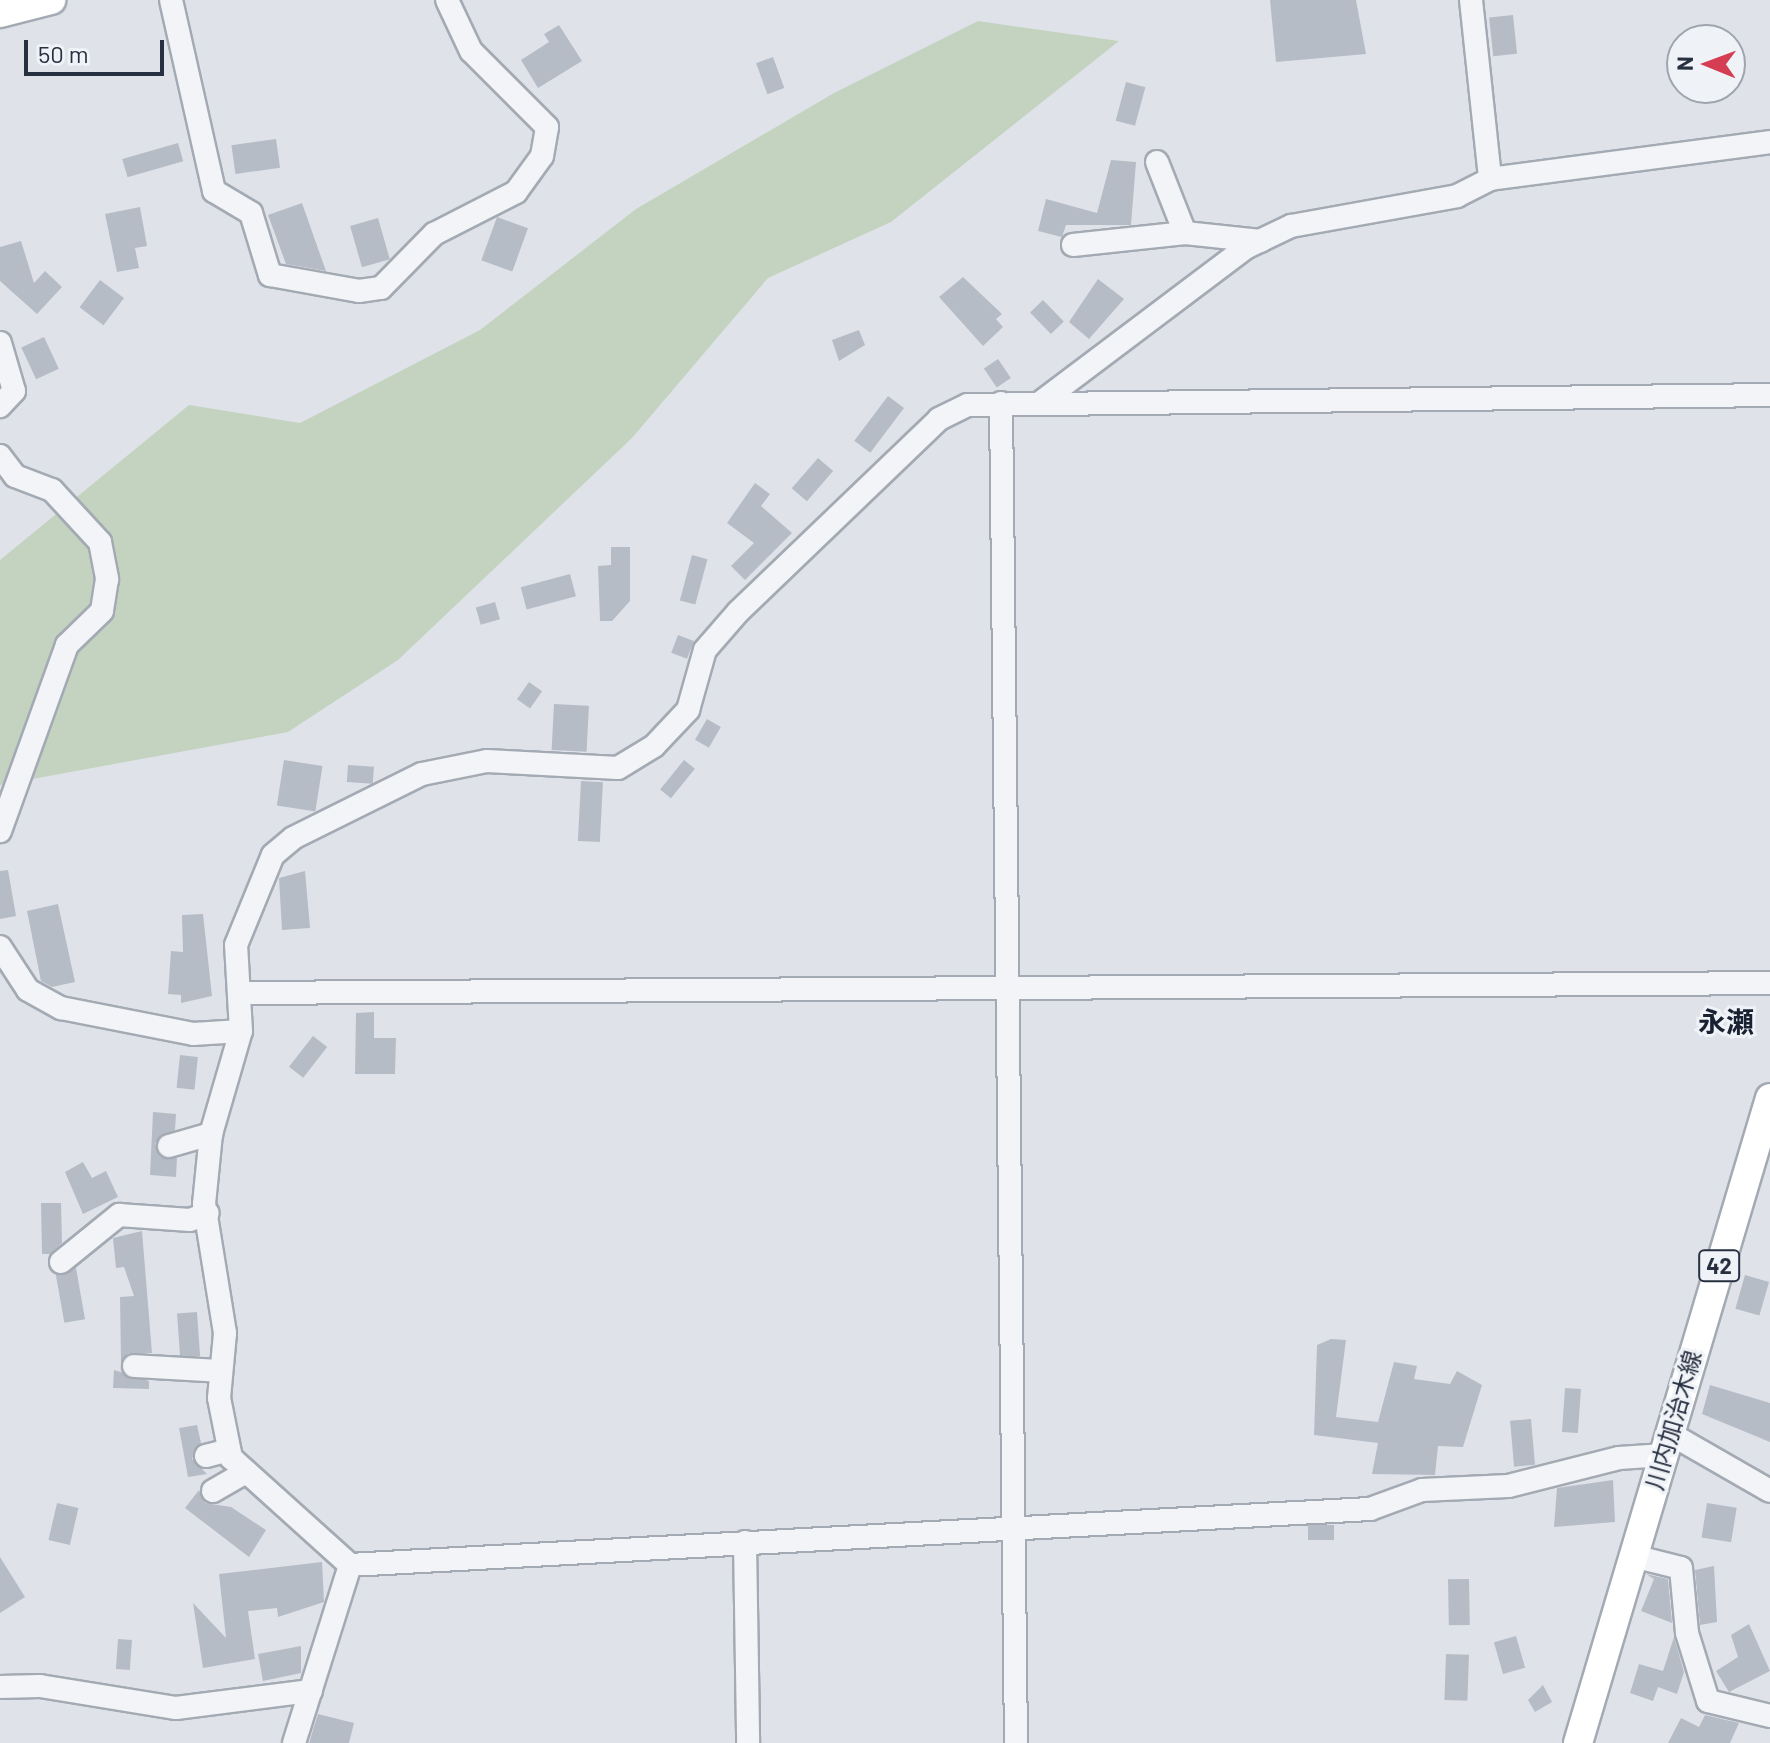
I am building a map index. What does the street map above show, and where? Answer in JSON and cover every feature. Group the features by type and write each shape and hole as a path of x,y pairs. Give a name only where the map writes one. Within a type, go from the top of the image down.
{"main road":[{"path":"10,7 51,0"},
{"name":"川内加治木線","path":"1578,1743 1770,1099"}],"street":[{"path":"171,0 214,191 251,213 270,275 359,291 381,288 434,234 516,192 542,156 547,127 471,51 447,0"},
{"path":"1471,0 1490,179"},
{"path":"1041,402 1261,241 1291,226 1457,196 1490,179 1770,142"},
{"path":"1157,162 1185,233"},
{"path":"1073,245 1185,233 1261,241"},
{"path":"0,343 14,391 0,406"},
{"path":"1770,395 1001,403 968,405 939,419 738,612 705,650 688,710 654,746 618,768 487,761 422,774 293,838 273,855 246,914 236,945 241,1031 211,1134 208,1213 225,1333 221,1371 229,1450 246,1472 350,1565 1370,1509 1422,1490 1508,1486 1666,1444 1770,1491"},
{"path":"1001,403 1016,1743"},
{"path":"0,456 15,476 52,490 100,542 107,579 102,611 67,645 0,831"},
{"path":"0,947 28,990 61,1008 193,1034 241,1031"},
{"path":"240,993 1006,985 1770,983"},
{"path":"169,1146 211,1134"},
{"path":"61,1262 119,1215 190,1220 208,1213"},
{"path":"134,1366 221,1371"},
{"path":"206,1456 229,1450"},
{"path":"213,1491 246,1472"},
{"path":"745,1542 748,1743"},
{"path":"1633,1556 1681,1568 1687,1633 1708,1701 1770,1716"},
{"path":"294,1743 350,1565"},
{"path":"0,1687 40,1686 176,1708 311,1691"}],"green space":[{"path":"978,21 1119,41 891,222 768,278 632,438 398,660 288,732 0,785 0,560 189,405 300,423 480,330 636,209 834,93"}],"building":[{"path":"1270,0 1356,0 1366,54 1276,62"},
{"path":"1513,15 1517,54 1493,56 1489,18"},
{"path":"559,25 582,61 538,88 521,60 549,42 544,34"},
{"path":"773,57 784,88 767,94 756,63"},
{"path":"1126,82 1145,87 1135,126 1116,121"},
{"path":"276,139 280,168 235,174 231,145"},
{"path":"178,143 183,161 127,177 122,159"},
{"path":"1111,160 1136,162 1131,225 1066,225 1062,237 1038,231 1046,199 1097,213"},
{"path":"302,203 326,271 286,264 268,215"},
{"path":"140,207 147,246 135,248 139,268 117,272 105,214"},
{"path":"497,217 528,228 512,272 481,260"},
{"path":"378,218 390,259 362,267 350,226"},
{"path":"21,241 34,283 45,271 62,287 37,314 0,281 0,247"},
{"path":"963,277 1002,314 996,319 1003,327 983,346 939,297"},
{"path":"1098,279 1124,299 1089,339 1069,322"},
{"path":"100,280 124,298 103,325 80,307"},
{"path":"1043,300 1064,322 1051,334 1030,313"},
{"path":"859,330 865,345 839,361 832,340"},
{"path":"44,337 59,369 36,379 21,348"},
{"path":"998,359 1011,378 997,388 984,369"},
{"path":"888,396 904,408 870,453 854,441"},
{"path":"818,458 833,471 807,501 792,488"},
{"path":"755,483 770,494 761,506 792,533 745,580 731,566 754,543 727,523"},
{"path":"611,547 630,547 630,601 612,621 600,621 598,566 611,565"},
{"path":"692,555 707,559 695,605 680,600"},
{"path":"570,574 576,596 527,609 521,587"},
{"path":"495,602 500,619 481,625 476,608"},
{"path":"678,635 694,641 687,659 671,653"},
{"path":"529,682 542,691 530,708 517,699"},
{"path":"554,704 589,706 587,752 552,750"},
{"path":"707,719 721,727 709,748 695,740"},
{"path":"284,760 323,766 315,812 277,805"},
{"path":"684,760 695,769 671,798 660,790"},
{"path":"348,765 374,767 373,784 347,782"},
{"path":"581,781 603,782 600,842 578,841"},
{"path":"8,870 16,916 0,919 0,871"},
{"path":"305,871 310,928 282,930 279,878"},
{"path":"58,904 75,982 52,987 41,981 27,911"},
{"path":"203,914 212,996 181,1003 181,995 168,994 171,951 183,952 182,915"},
{"path":"374,1012 374,1038 396,1038 395,1074 355,1074 356,1013"},
{"path":"313,1036 327,1047 303,1078 289,1067"},
{"path":"180,1055 198,1057 194,1090 177,1088"},
{"path":"153,1112 176,1114 175,1130 155,1143 160,1157 177,1158 176,1177 150,1175"},
{"path":"83,1162 92,1178 106,1171 118,1197 83,1214 65,1172"},
{"path":"41,1203 61,1203 62,1243 50,1254 42,1254"},
{"path":"142,1231 152,1353 128,1353 121,1362 120,1297 134,1296 124,1267 116,1268 113,1238"},
{"path":"76,1268 85,1319 64,1323 55,1272"},
{"path":"1745,1275 1769,1282 1759,1316 1735,1309"},
{"path":"197,1312 200,1356 180,1357 177,1313"},
{"path":"1331,1339 1346,1340 1336,1417 1378,1422 1394,1362 1417,1366 1414,1379 1450,1384 1457,1371 1482,1385 1463,1447 1438,1446 1435,1475 1372,1474 1378,1443 1314,1435 1317,1345"},
{"path":"114,1370 149,1381 149,1389 113,1388"},
{"path":"1710,1385 1770,1403 1770,1442 1702,1414"},
{"path":"1565,1388 1581,1389 1578,1433 1562,1432"},
{"path":"1531,1419 1535,1465 1514,1467 1510,1421"},
{"path":"197,1425 201,1443 192,1459 207,1474 188,1477 179,1428"},
{"path":"1613,1480 1615,1522 1554,1527 1557,1488"},
{"path":"199,1490 205,1503 231,1507 266,1530 249,1557 185,1508"},
{"path":"57,1503 78,1508 70,1545 48,1540"},
{"path":"1707,1503 1737,1508 1731,1542 1702,1538"},
{"path":"1308,1525 1334,1525 1334,1540 1308,1540"},
{"path":"0,1557 25,1597 0,1613"},
{"path":"322,1562 324,1602 278,1617 277,1608 248,1611 255,1659 203,1668 193,1603 226,1638 219,1574"},
{"path":"1714,1566 1717,1622 1700,1625 1695,1570"},
{"path":"1646,1574 1668,1579 1672,1623 1641,1611 1654,1579"},
{"path":"1448,1579 1469,1579 1470,1625 1449,1625"},
{"path":"1749,1624 1770,1671 1729,1692 1716,1671 1738,1657 1731,1635"},
{"path":"1516,1636 1525,1668 1503,1674 1494,1642"},
{"path":"1674,1637 1684,1672 1677,1694 1658,1687 1653,1701 1630,1693 1639,1664 1663,1671"},
{"path":"118,1639 132,1640 130,1670 116,1669"},
{"path":"301,1646 301,1673 263,1681 258,1654"},
{"path":"1446,1654 1469,1655 1467,1701 1444,1700"},
{"path":"1543,1685 1552,1702 1535,1712 1528,1700"},
{"path":"318,1714 354,1723 349,1743 309,1743"},
{"path":"1705,1715 1739,1723 1730,1743 1668,1743 1681,1718 1699,1727"}],"district":[{"name":"永瀬","path":"1726,1021"}]}
